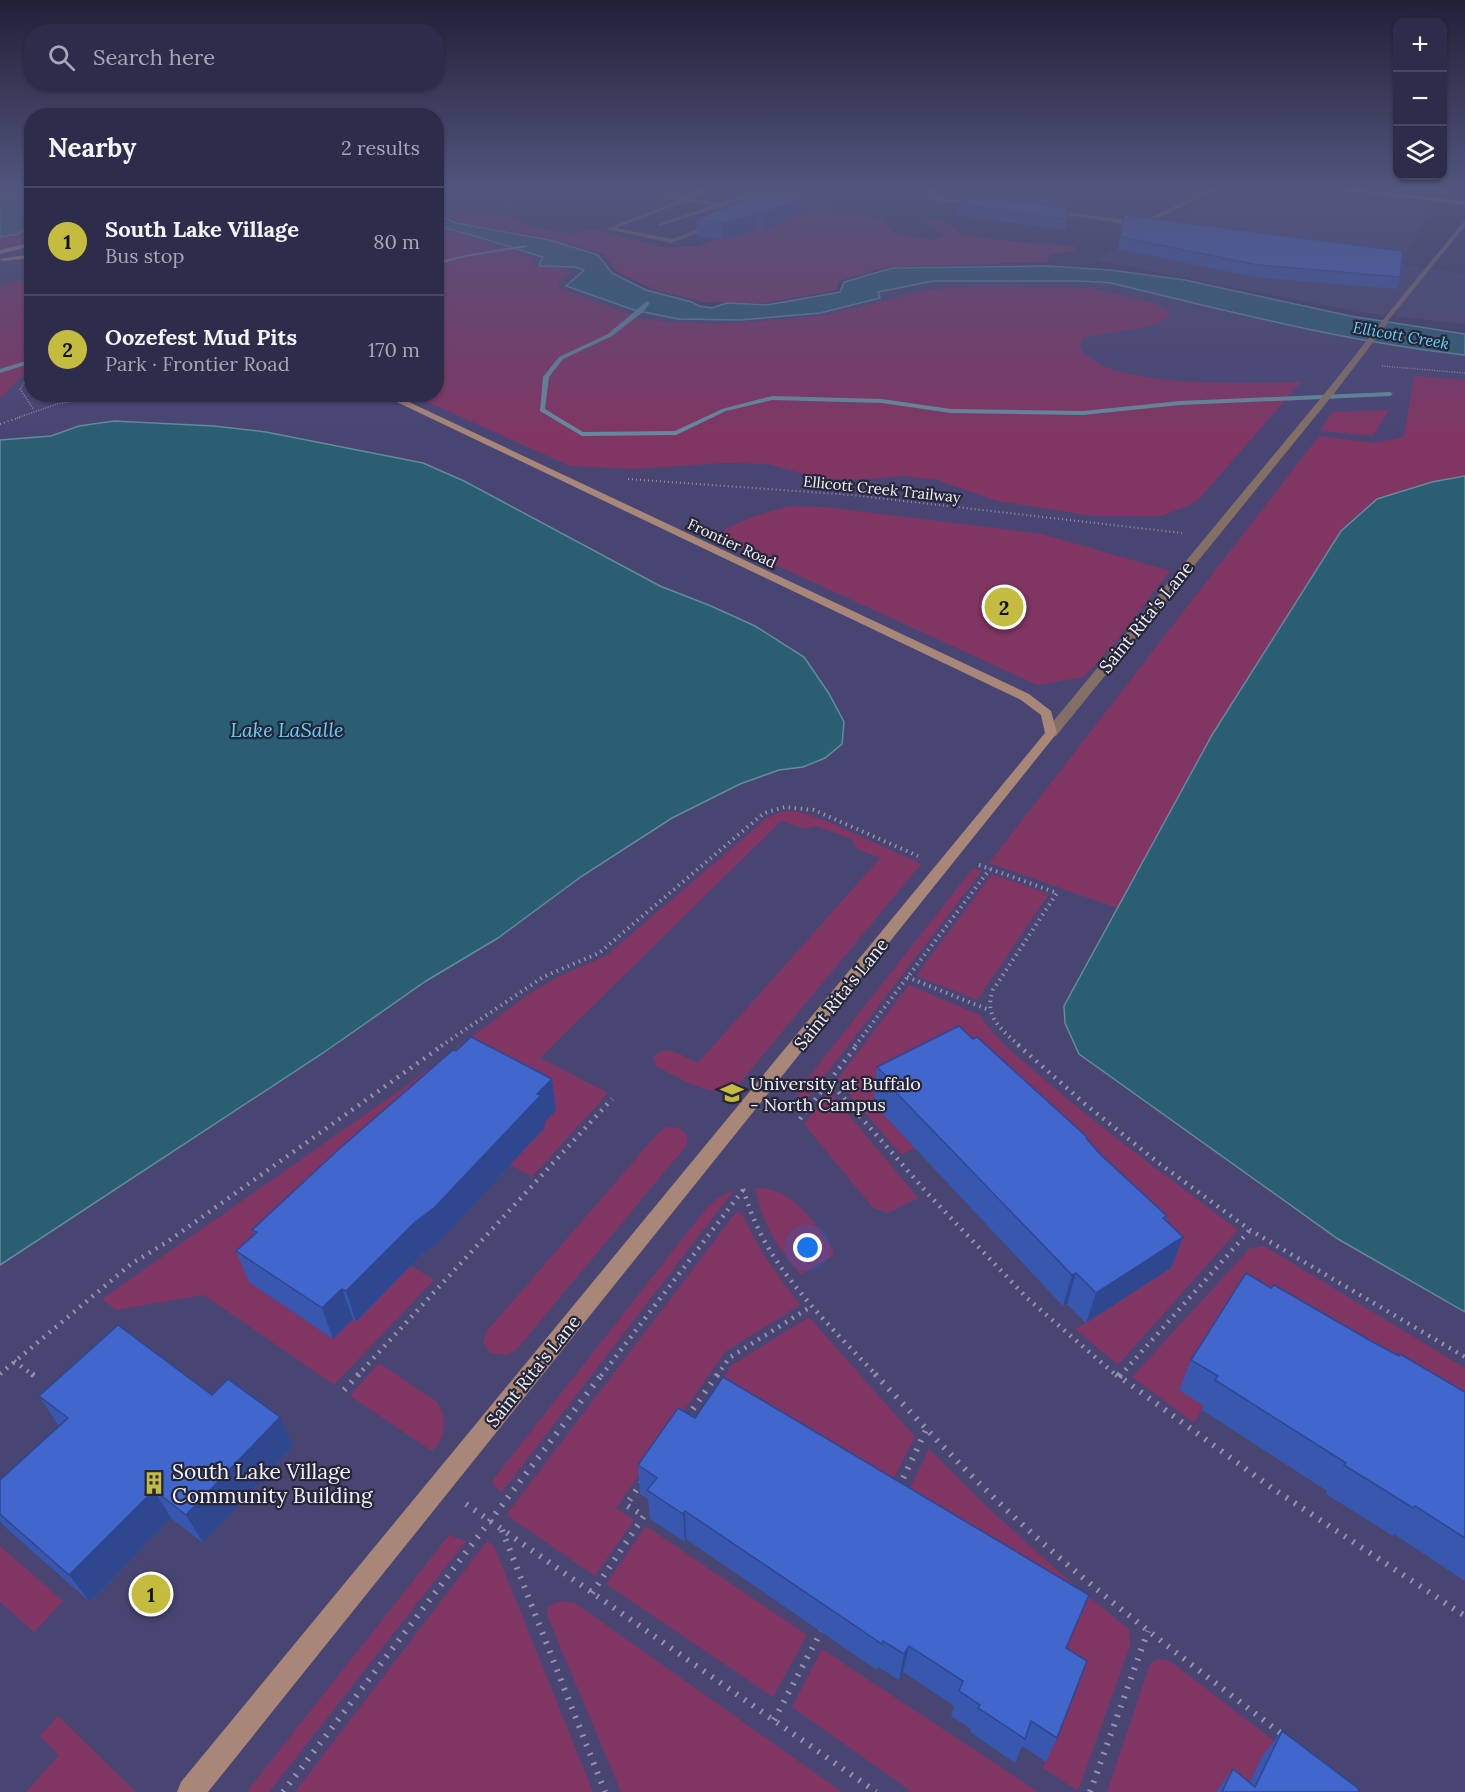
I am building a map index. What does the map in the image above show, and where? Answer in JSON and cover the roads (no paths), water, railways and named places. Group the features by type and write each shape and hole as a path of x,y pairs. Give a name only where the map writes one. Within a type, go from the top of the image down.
{"street":[{"name":"Saint Rita's Lane","path":"190,1792 733,1128 1051,733 1334,389 1425,272"},
{"name":"Frontier Road","path":"401,402 1025,697 1047,714 1051,733"}],"water":[{"name":"Ellicott Creek","path":"582,272 611,272 646,290 712,308 727,303 767,305 840,292 844,282 880,272 1122,272 1185,280 1350,316 1465,334 1465,355 1331,334 1111,283 933,281 878,292 880,298 820,313 740,320 678,319 634,310 566,286"},
{"name":"Lake LaSalle","path":"114,421 214,426 266,432 423,463 464,481 660,586 755,626 804,657 828,692 844,722 842,744 825,758 803,767 779,770 740,784 672,818 582,876 498,938 426,981 323,1053 0,1265 0,440 51,436 79,426"},
{"path":"1465,476 1465,1312 1338,1239 1079,1054 1065,1023 1064,1006 1212,735 1341,531 1377,499 1432,482"}],"waterway":[{"path":"647,303 641,311 610,335 561,358 546,377 542,410 582,434 676,433 724,410 772,398 882,401 951,411 1083,413 1180,403 1390,394"},
{"path":"0,371 24,364"}],"place":[{"name":"Oozefest Mud Pits","path":"1004,607"},
{"name":"University at Buffalo - North Campus","path":"732,1093"},
{"name":"South Lake Village Community Building","path":"154,1483"},
{"name":"South Lake Village","path":"151,1594"}]}
